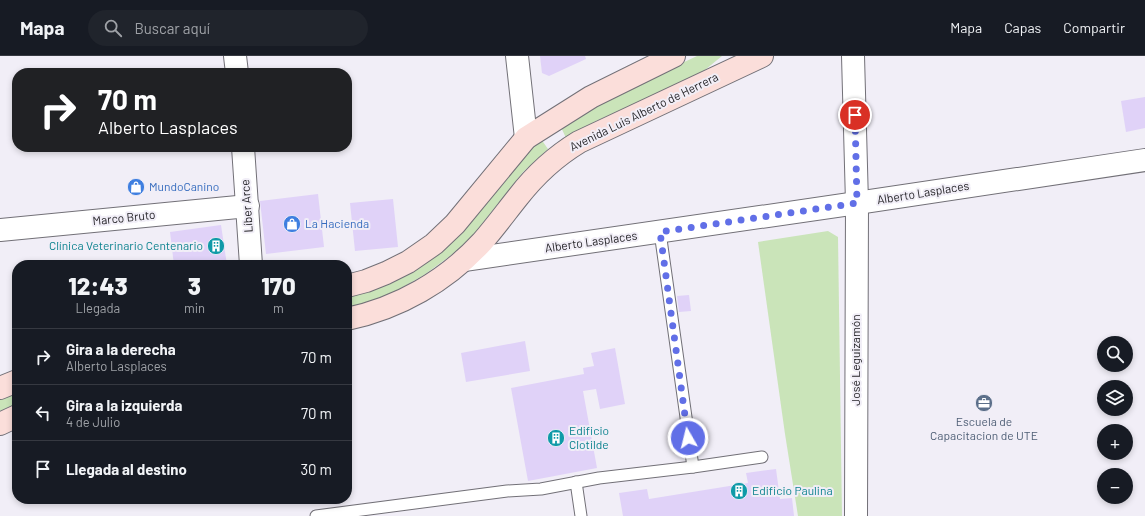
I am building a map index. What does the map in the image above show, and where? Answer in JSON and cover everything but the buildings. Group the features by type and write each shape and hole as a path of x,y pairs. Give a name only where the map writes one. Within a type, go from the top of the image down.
{"main road":[{"path":"352,285 366,282 386,273 408,262 434,244 455,224 526,138 591,97 674,56"},
{"name":"Avenida Luis Alberto de Herrera","path":"352,319 393,306 443,278 482,242 537,176 566,150 579,142 762,56"},
{"path":"0,388 12,383"},
{"path":"0,424 12,418"}],"street":[{"path":"235,56 236,68"},
{"path":"517,56 526,138"},
{"name":"José Leguizamón","path":"853,56 857,203 856,516"},
{"name":"Líber Arce","path":"243,152 251,260"},
{"name":"Alberto Lasplaces","path":"464,260 1145,160"},
{"name":"Marco Bruto","path":"0,230 248,206"}],"lane":[{"path":"660,232 693,467"},
{"path":"316,516 378,512 507,491 541,489 599,478 762,457"},
{"path":"576,482 581,516"}],"green space":[{"path":"697,56 722,56 700,74 681,84 596,121 566,138 560,125 589,107"},
{"path":"541,139 548,149 523,172 470,239 424,275 394,292 352,307 352,296 390,283"},
{"path":"828,231 838,237 842,516 798,516 758,242"},
{"path":"12,389 12,406 0,411 0,394"}],"place":[{"name":"MundoCanino","path":"136,187"},
{"name":"La Hacienda","path":"292,224"},
{"name":"Clínica Veterinario Centenario","path":"216,246"},
{"name":"Escuela de Capacitacion de UTE","path":"984,403"},
{"name":"Edificio Clotilde","path":"556,438"},
{"name":"Edificio Paulina","path":"739,491"}],"route":[{"path":"688,438 660,232 857,203 855,115"}]}
